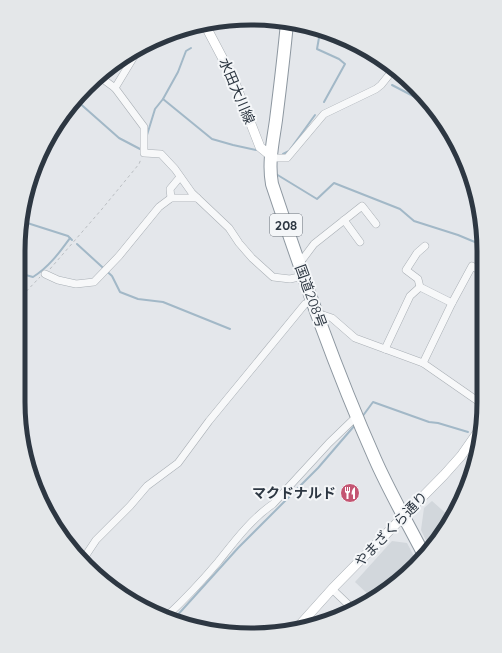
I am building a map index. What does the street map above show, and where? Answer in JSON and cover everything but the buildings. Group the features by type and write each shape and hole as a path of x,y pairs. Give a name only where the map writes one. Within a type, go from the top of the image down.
{"highway":[{"name":"国道208号","path":"286,28 282,78 271,156 270,172 272,184 312,301 359,421 381,472 422,550"}],"street":[{"name":"水田大川線","path":"207,29 233,78 260,147 271,156"},
{"path":"115,88 133,58"},
{"path":"271,156 277,158 288,158 324,114 376,89 390,73"},
{"path":"104,80 115,88 144,127 144,153 161,154 175,169 197,198 229,228 252,258 273,277 290,279 304,276"},
{"path":"171,198 170,189 180,176"},
{"path":"45,274 58,280 76,284 94,282 159,207 171,198 197,198"},
{"path":"299,264 314,244 362,206 376,224"},
{"path":"344,220 360,242"},
{"path":"425,246 417,253 406,270 418,279 420,287 452,303"},
{"path":"423,363 472,266 477,269"},
{"path":"385,348 410,296 420,287"},
{"path":"85,556 96,540 130,506 147,486 178,463 209,421 305,304 312,301"},
{"path":"317,313 332,318 355,338 423,363 477,401"},
{"path":"170,613 197,586 237,539 265,510 273,504 329,443 359,421"},
{"name":"やまざくら通り","path":"303,622 461,456 474,437"},
{"path":"332,590 349,606"}],"path":[{"path":"25,292 37,279 45,274 106,204 139,164 144,153"}],"shaded area":[{"path":"432,501 447,515 427,543 421,530 424,508"},
{"path":"392,541 407,543 415,558 400,572 377,590 369,595 355,582"}],"waterway":[{"path":"319,36 317,49 339,59 345,64 324,102"},
{"path":"147,135 155,109 163,99 178,72 186,51 191,48"},
{"path":"392,85 419,100"},
{"path":"163,99 212,139 256,150"},
{"path":"80,103 119,138 140,149 141,148"},
{"path":"283,154 289,151 315,115"},
{"path":"276,174 317,199 334,183 400,209 414,221 458,235 477,243"},
{"path":"27,223 68,236 72,240"},
{"path":"25,275 33,277 39,273 58,254 70,238"},
{"path":"77,244 112,276 120,292 138,299 163,302 230,329"},
{"path":"362,417 373,402 429,422 438,423 468,432"},
{"path":"177,616 238,548 318,468 355,425"}],"place":[{"name":"マクドナルド","path":"350,493"}]}
